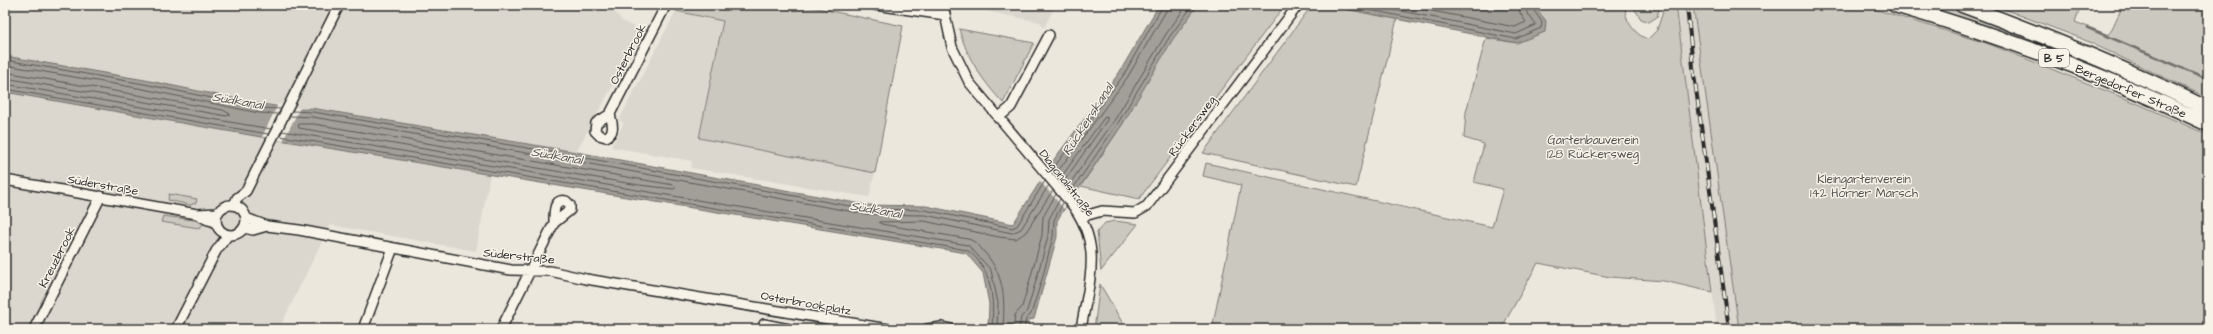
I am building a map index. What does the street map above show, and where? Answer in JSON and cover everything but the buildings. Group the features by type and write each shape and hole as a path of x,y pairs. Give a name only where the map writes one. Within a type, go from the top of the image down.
{"highway":[{"name":"Bergedorfer Straße","path":"1894,5 2050,57 2148,95 2208,124"},
{"name":"Bergedorfer Straße","path":"1962,5 2054,39 2152,81 2208,109"}],"street":[{"path":"244,228 246,218 238,208 246,202 246,191 270,139 339,5"},
{"name":"Osterbrook","path":"610,114 666,5"},
{"path":"875,5 945,15"},
{"name":"Diagonalstraße","path":"943,5 952,47 960,67 998,118 1070,202 1081,217 1088,233 1091,250 1090,278 1081,329"},
{"name":"Rückersweg","path":"1081,217 1102,211 1136,213 1147,206 1298,5"},
{"path":"998,118 1011,107 1049,35"},
{"name":"Süderstraße","path":"5,180 197,214 218,221 225,206 238,208"},
{"name":"Kreuzbrook","path":"34,329 100,196"},
{"name":"Süderstraße","path":"246,218 267,226 511,270 550,271 586,279 744,305"},
{"path":"176,329 216,251 228,235 218,221"},
{"path":"216,251 218,221"},
{"path":"501,329 554,223"},
{"name":"Süderstraße","path":"228,235 237,234 244,228 253,230 267,226"},
{"path":"363,329 393,248"},
{"name":"Osterbrookplatz","path":"744,305 888,329"},
{"path":"764,324 789,329 787,317"},
{"path":"927,329 942,327 951,329"}],"shaded area":[{"path":"5,5 610,5 622,21 643,31 576,152 311,108 301,109 261,104 145,80 5,56"},
{"path":"956,5 1055,5 1044,28 1040,22"},
{"path":"1676,5 1693,5 1739,329 1717,329"},
{"path":"676,11 723,21 699,138 875,173 869,197 691,168 692,161 611,147 624,123 619,120"},
{"path":"5,92 261,137 490,174 476,251 330,225 279,329 5,329"}],"green space":[{"path":"679,5 802,5 903,26 875,173 699,138 723,21 676,11"},
{"path":"1198,5 1285,5 1139,199 1081,186 1122,125 1173,38"},
{"path":"1312,5 1325,5 1397,19 1356,187 1203,153"},
{"name":"Gartenbauverein 128 Rückersweg","path":"1533,5 1626,5 1626,15 1631,26 1639,34 1648,39 1657,30 1665,5 1676,5 1712,292 1664,281 1610,277 1538,263 1501,329 1212,329 1241,185 1203,176 1206,163 1492,227 1503,189 1474,182 1484,144 1464,138 1466,112 1486,38 1517,43 1546,21"},
{"path":"1632,5 1660,5 1657,17 1649,22 1641,19"},
{"name":"Kleingartenverein 142 Horner Marsch","path":"1693,5 1861,5 1989,44 2134,102 2208,135 2208,305 2204,329 1739,329"},
{"path":"1915,5 1944,5 2067,51 2066,56"},
{"path":"1993,5 2081,5 2075,22 2109,35 2123,5 2208,5 2208,98 2080,38"},
{"path":"959,29 1034,43 1003,103 988,86 976,68 966,50"},
{"path":"169,194 197,199 196,203 190,205 168,200"},
{"path":"163,216 201,221 205,223 199,228 161,222"},
{"path":"1115,221 1138,224 1101,271 1097,232 1105,223"},
{"path":"1100,284 1126,329 1094,329"}],"water":[{"path":"1159,5 1198,5 1173,39 1122,125 1057,221 1057,237 1034,319 1029,320 1028,329 988,329 989,304 983,273 966,253 261,137 5,92 5,56 145,80 261,104 294,109 311,108 576,152 867,205 926,206 1013,224 1055,158 1119,73"},
{"path":"1325,5 1533,5 1546,21 1545,32 1517,43"}],"pier":[{"path":"278,104 300,108 283,141 262,137"},
{"path":"1049,165 1074,196 1064,209 1039,180"}],"waterway":[{"path":"2088,28 2208,79"}],"railway":[{"path":"1687,5 1693,67 1729,329"}],"water label":[{"name":"Südkanal","path":"238,100"},
{"name":"Rückerskanal","path":"1087,119"},
{"name":"Südkanal","path":"557,155"},
{"name":"Südkanal","path":"876,209"}]}
